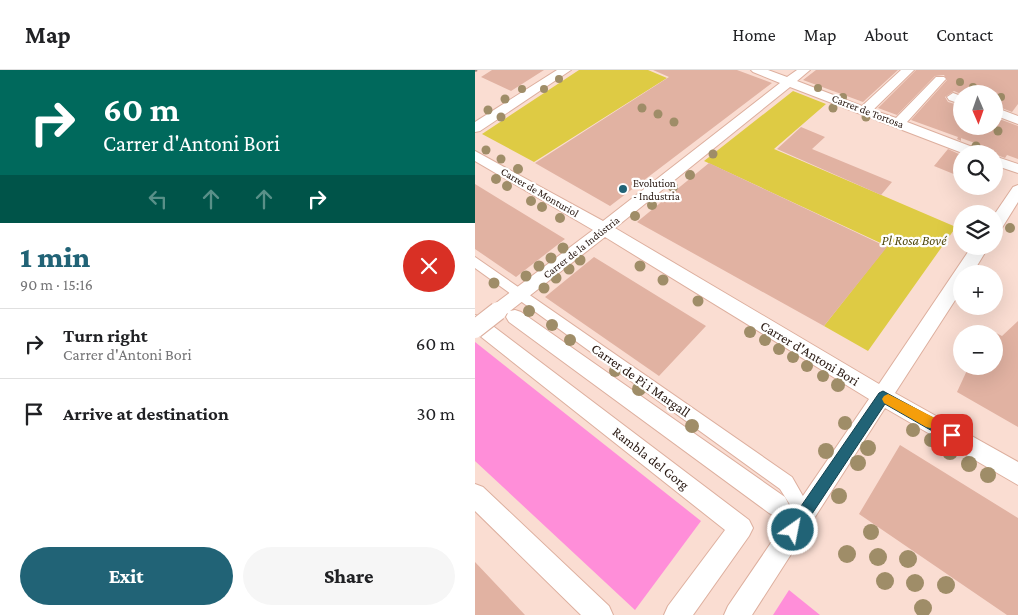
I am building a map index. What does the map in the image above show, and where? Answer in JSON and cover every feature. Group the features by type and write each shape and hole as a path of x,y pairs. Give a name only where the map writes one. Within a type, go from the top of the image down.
{"street":[{"path":"475,128 565,70"},
{"name":"Carrer de Tortosa","path":"757,70 955,145"},
{"name":"Carrer de la Indústria","path":"475,329 506,314 519,295 805,70"},
{"path":"865,110 908,70"},
{"path":"899,123 940,79"},
{"path":"1003,114 1018,120"},
{"name":"Carrer de Monturiol","path":"475,155 604,229"},
{"path":"1003,163 1018,169"},
{"path":"1003,213 1018,190"},
{"name":"Carrer d'Antoni Bori","path":"604,229 883,397 1018,474"},
{"name":"Carrer de Pi i Margall","path":"475,262 785,483 800,505"},
{"path":"737,615 953,289"},
{"path":"506,314 777,505"},
{"name":"Rambla del Gorg","path":"475,322 741,528 677,615"},
{"path":"475,495 600,615"}],"green space":[{"path":"579,70 648,70 667,78 534,162 482,134"},
{"name":"Pl Rosa Bové","path":"793,91 826,104 774,149 953,226 953,231 868,351 824,326 887,246 704,161"}],"shaded area":[{"path":"475,342 701,521 635,610 475,461"},
{"path":"789,590 820,615 773,615"}],"building":[{"path":"492,70 544,70 511,91 481,77"},
{"path":"653,70 737,70 772,83 610,206 535,163 669,77"},
{"path":"816,70 898,70 863,102 803,80"},
{"path":"916,70 1018,70 1018,104 1012,112 1003,108 1003,85 953,85 953,92 945,97 948,102 953,104 953,135 1003,135 1003,120 1018,126 1018,159 1007,155 1005,158 1003,157 1003,145 980,145 961,138 961,141 957,139 958,137 911,120 947,80 944,75 935,76 897,115 878,108"},
{"path":"801,127 825,137 812,149 892,182 881,195 777,149"},
{"path":"948,149 953,151 953,174 934,166"},
{"path":"709,163 887,247 824,326 637,222"},
{"path":"475,184 565,239 516,277 475,249"},
{"path":"594,257 706,326 659,376 545,297"},
{"path":"1018,321 1018,427 957,392 965,375 1003,375 1003,335"},
{"path":"900,445 1018,518 1018,615 1007,615 859,514"},
{"path":"475,562 525,615 475,615"}],"slow traffic":[{"path":"888,399 930,422"}],"place":[{"name":"Evolution - Industria","path":"623,189"}],"route":[{"path":"793,530 883,397 952,435"}]}
